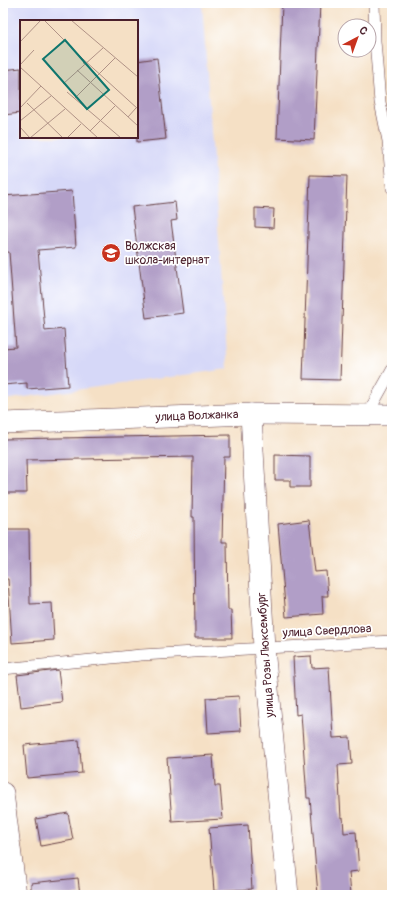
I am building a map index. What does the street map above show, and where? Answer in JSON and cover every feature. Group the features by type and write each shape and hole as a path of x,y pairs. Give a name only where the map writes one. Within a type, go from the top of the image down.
{"street":[{"name":"улица Волжанка","path":"3,423 251,414 392,415"},
{"name":"улица Розы Люксембург","path":"251,414 264,648 288,895"},
{"path":"3,793 16,895"}],"lane":[{"path":"374,3 375,41 380,102 388,141 392,188"},
{"path":"367,415 392,370"},
{"name":"улица Свердлова","path":"3,669 141,655 392,641"}],"shaded area":[{"name":"Волжская школа-интернат","path":"3,3 202,3 228,369 3,400"}],"building":[{"path":"282,3 320,3 314,140 277,138"},
{"path":"157,58 166,139 137,142 138,61"},
{"path":"20,68 20,113 3,115 3,70"},
{"path":"310,175 347,176 340,380 303,379"},
{"path":"72,191 76,247 38,250 45,331 64,329 68,386 27,389 27,383 3,385 3,348 16,347 9,252 3,252 3,196"},
{"path":"175,202 177,220 171,221 183,313 146,318 132,207"},
{"path":"255,208 274,209 273,228 255,227"},
{"path":"230,435 230,457 224,457 222,542 227,542 228,610 231,610 232,638 195,638 194,517 192,517 193,457 26,460 27,493 3,493 3,439"},
{"path":"275,455 310,456 310,487 290,487 290,480 275,480"},
{"path":"309,520 315,572 326,571 328,596 322,596 323,614 286,617 278,524"},
{"path":"3,529 29,529 30,604 52,603 54,640 12,643 8,579 3,579"},
{"path":"311,656 312,668 329,667 333,738 350,737 352,764 338,765 341,818 343,817 344,833 356,832 359,871 349,872 351,894 318,895 310,798 307,798 301,714 296,715 293,657"},
{"path":"58,670 62,702 21,707 17,675"},
{"path":"239,696 241,731 208,733 206,698"},
{"path":"79,740 82,773 27,778 24,745"},
{"path":"213,755 215,786 220,786 223,819 172,822 167,758"},
{"path":"68,813 73,840 41,846 36,819"},
{"path":"248,825 252,889 214,891 209,828"},
{"path":"78,878 80,895 31,895 31,883"}],"place":[{"name":"Волжская школа-интернат","path":"111,253"}]}
